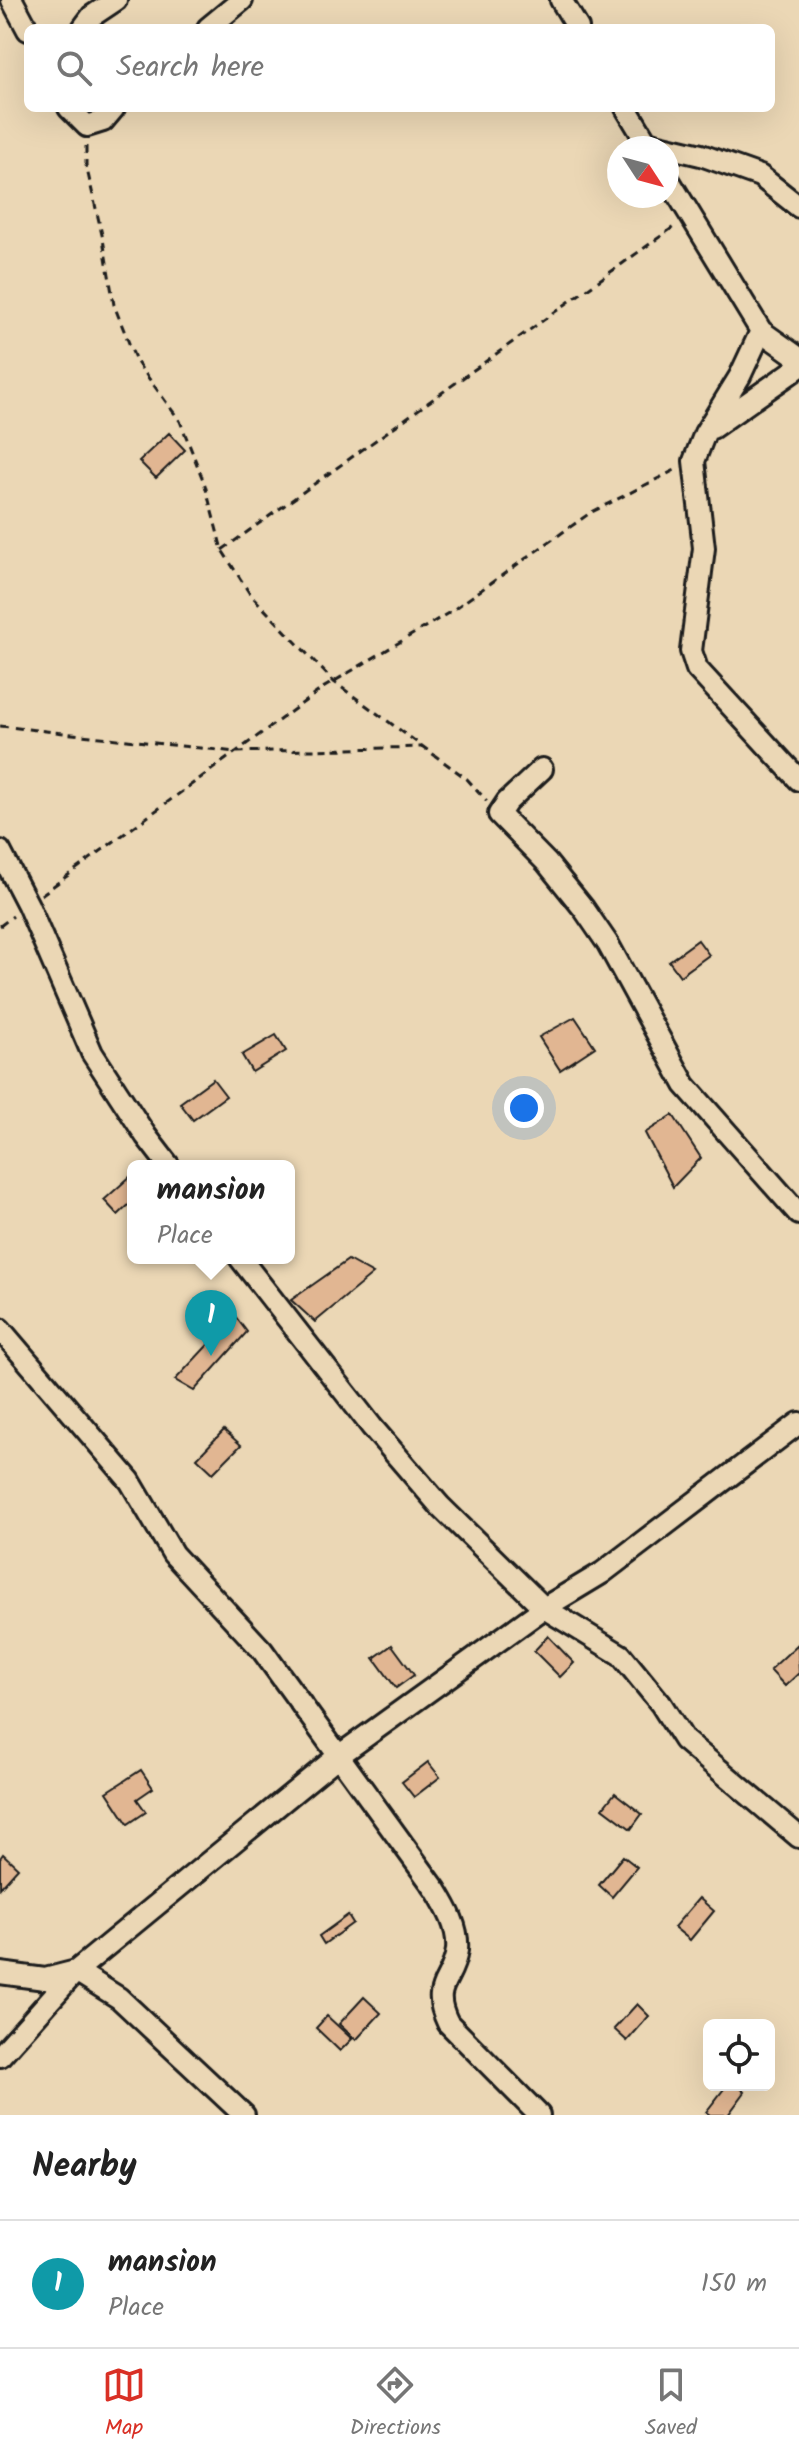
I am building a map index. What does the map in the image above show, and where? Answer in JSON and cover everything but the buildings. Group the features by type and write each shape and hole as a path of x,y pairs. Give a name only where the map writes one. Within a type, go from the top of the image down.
{"street":[{"path":"12,0 25,24"},
{"path":"86,24 92,16 116,0"},
{"path":"213,24 242,0"},
{"path":"561,0 576,24"},
{"path":"75,114 103,121 111,112"},
{"path":"628,112 643,136"},
{"path":"679,151 701,155 760,176 799,207"},
{"path":"679,197 761,331 799,358"},
{"path":"761,331 740,376 705,433 694,461 704,548 691,651 697,669 799,780"},
{"path":"705,433 799,367"},
{"path":"542,769 507,802 499,814 547,863 608,944 685,1085 799,1214"},
{"path":"0,851 28,905 92,1053 164,1160"},
{"path":"245,1264 372,1427 440,1506 544,1608 621,1655 661,1704 684,1740 799,1837"},
{"path":"0,1329 130,1481 173,1554 262,1650 447,1909 457,1946 441,1991 440,2000 448,2023 539,2115"},
{"path":"0,1351 21,1353"},
{"path":"0,2056 76,1971 337,1757 544,1608 602,1573 799,1423"},
{"path":"0,1973 45,1979 76,1971 119,1998 244,2115"}],"path":[{"path":"75,114 103,239 114,305 136,361 180,421 205,485 222,550 250,594 334,682 467,779 499,814"},
{"path":"222,550 690,215"},
{"path":"0,926 334,682 450,612 590,513 694,461"},
{"path":"0,726 236,752 422,747"}],"place":[{"name":"mansion","path":"211,1356"}]}
